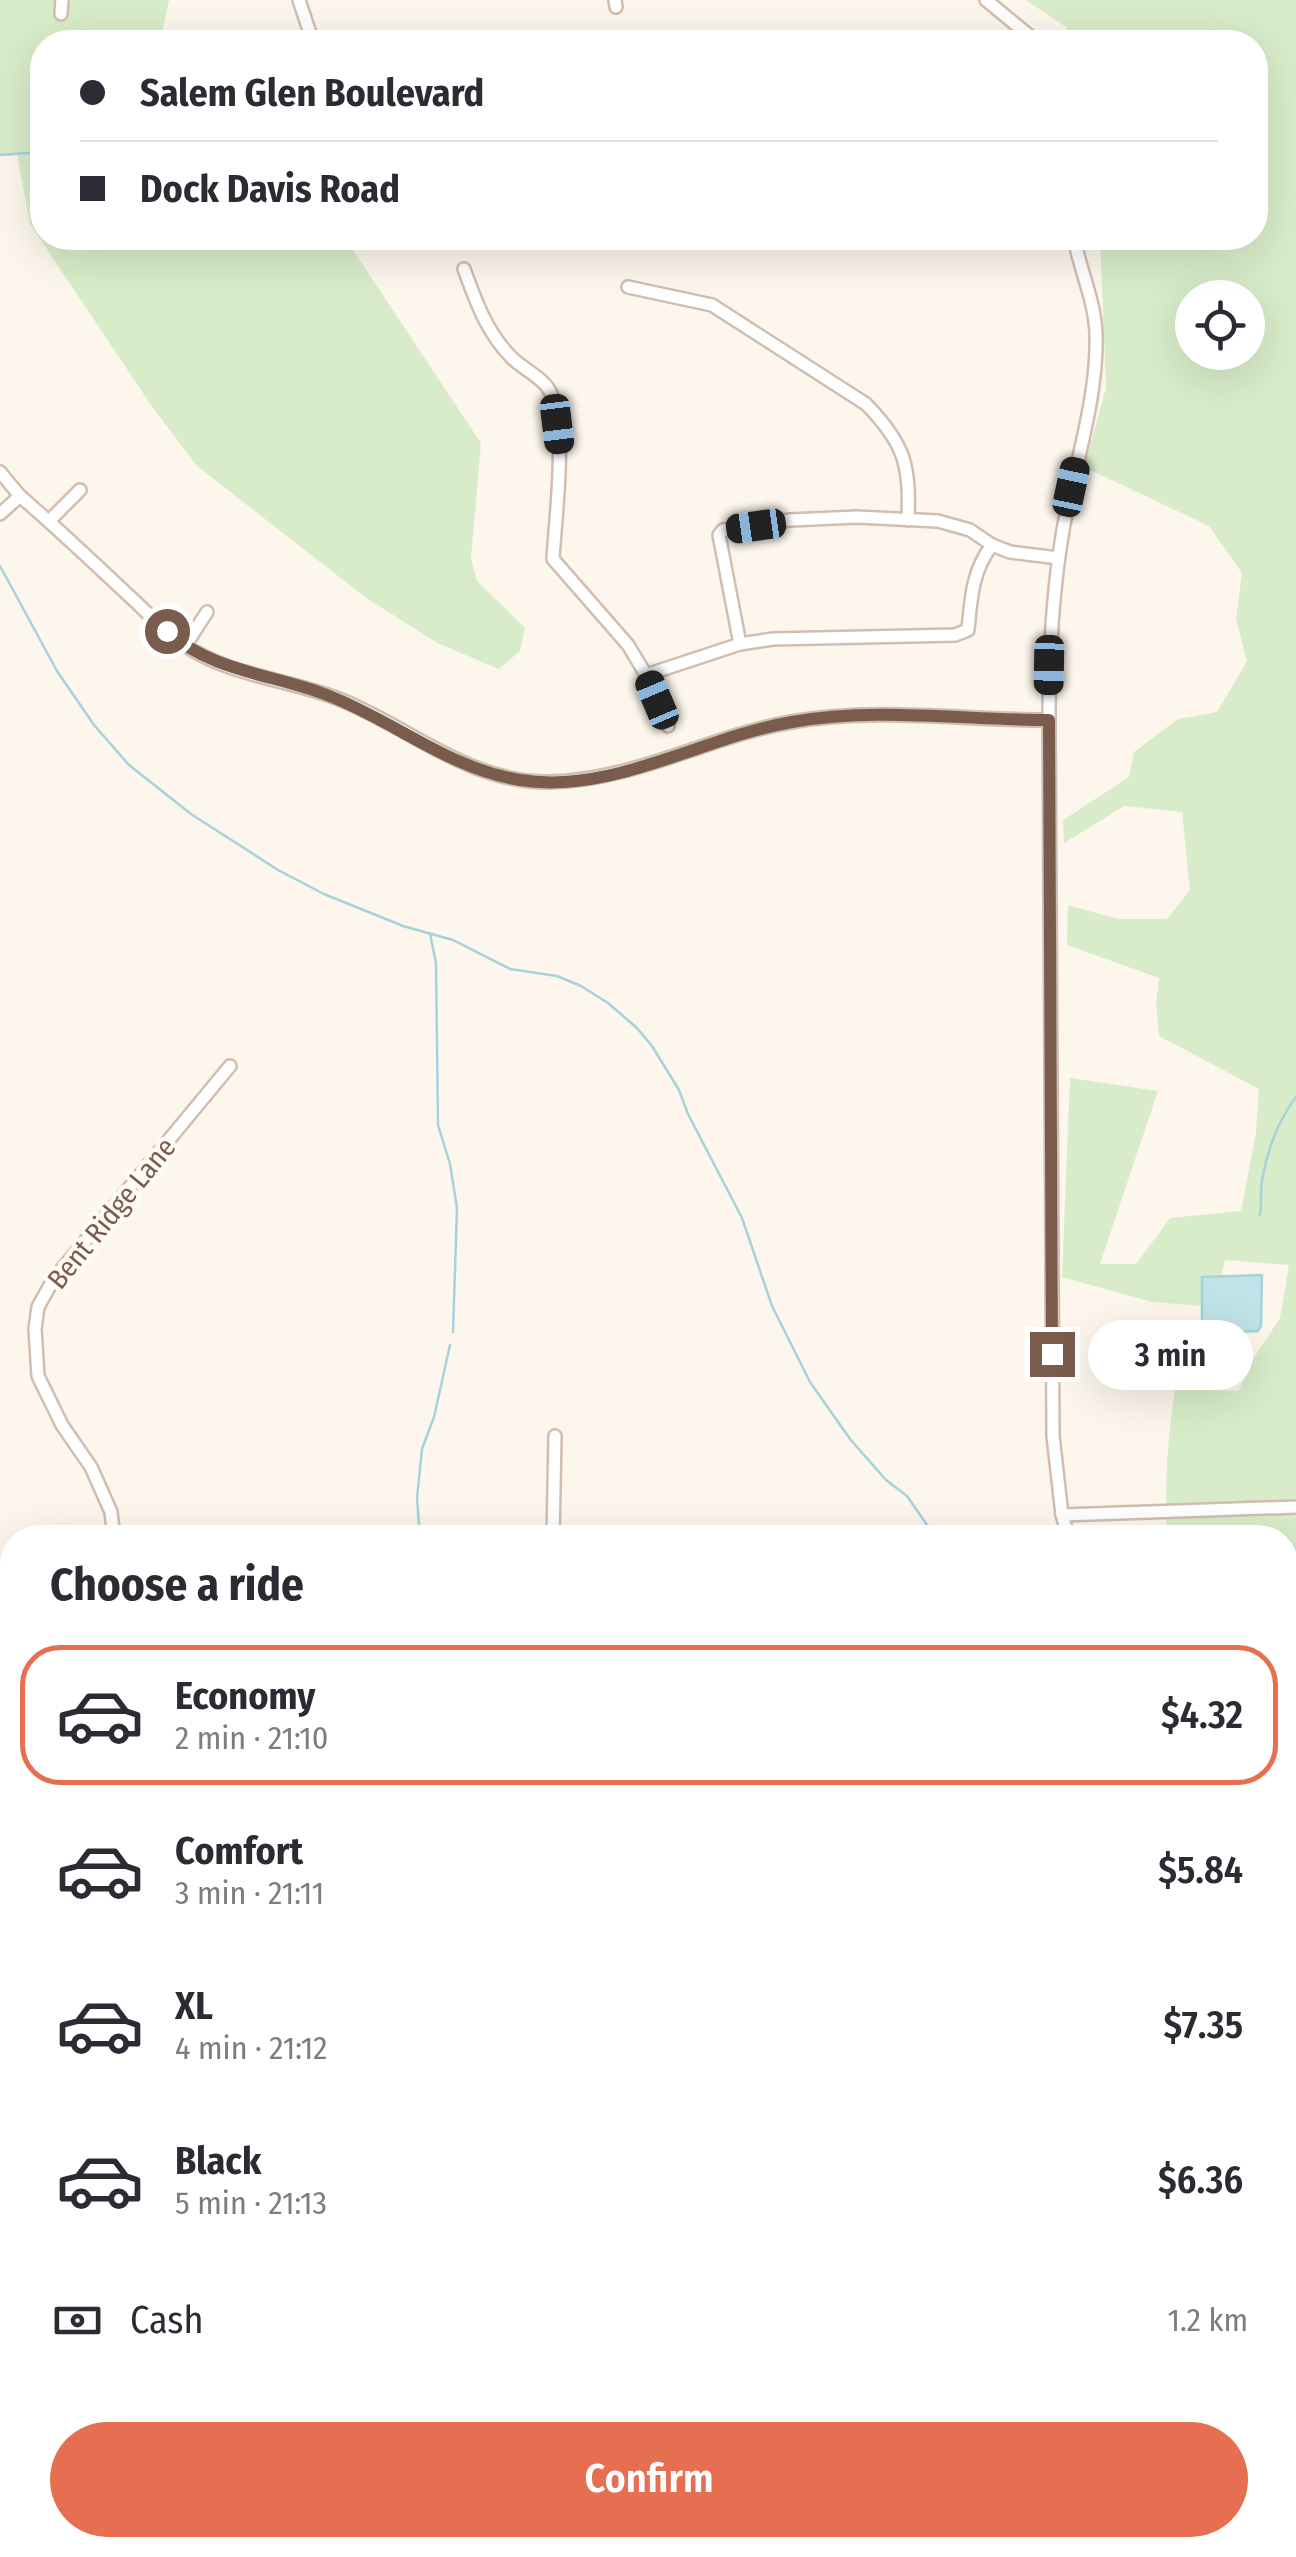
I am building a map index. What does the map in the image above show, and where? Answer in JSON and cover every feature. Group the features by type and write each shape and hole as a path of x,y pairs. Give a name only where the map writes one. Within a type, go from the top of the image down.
{"street":[{"path":"61,14 62,0"},
{"path":"299,0 309,30"},
{"path":"986,0 1000,4 1025,30"},
{"path":"1065,1525 1053,1436 1049,720 1050,638 1058,558 1096,346 1093,310 1077,250"},
{"path":"464,269 490,332 531,376 546,384 554,404 559,444 553,559 628,645 668,726"},
{"path":"628,288 712,305 866,404 886,424 905,456 908,520"},
{"path":"0,472 20,496 185,646 226,666 342,700 464,765 524,781 588,778 770,726 846,715 1049,720"},
{"path":"49,521 80,490"},
{"path":"0,514 20,496"},
{"path":"740,644 719,534 723,530 857,516 938,522 970,530 1010,552 1058,558"},
{"path":"646,675 740,644 955,634 968,630 972,585 980,561 992,545"},
{"path":"185,646 208,612"},
{"name":"Bent Ridge Lane","path":"113,1525 112,1512 92,1467 62,1425 38,1376 34,1329 38,1307 53,1280 230,1066"},
{"path":"552,1525 555,1436"},
{"path":"1062,1515 1296,1507"}],"green space":[{"path":"0,0 169,0 163,30 30,30 30,224 17,155 0,154"},
{"path":"1026,0 1296,0 1296,1525 1167,1525 1171,1416 1184,1344 1213,1390 1239,1391 1251,1362 1280,1318 1289,1265 1225,1260 1215,1307 1152,1302 1062,1277 1070,1078 1158,1091 1100,1264 1136,1264 1170,1218 1241,1211 1256,1132 1259,1089 1159,1036 1159,978 1067,945 1068,905 1118,919 1167,919 1190,890 1182,812 1124,806 1064,843 1063,820 1129,777 1134,752 1178,719 1217,712 1247,661 1236,619 1242,573 1209,526 1084,467 1106,388 1100,250 1268,250 1268,30 1068,30"},
{"path":"47,250 353,250 481,443 471,558 477,581 525,628 520,651 499,669 437,643 365,597 197,466 151,405"}],"water":[{"path":"1262,1275 1261,1326 1258,1331 1227,1336 1216,1370 1209,1378 1202,1351 1202,1277"}],"waterway":[{"path":"0,155 30,153"},
{"path":"0,566 57,671 94,725 129,765 191,814 278,870 324,894 403,926 453,940 510,969 557,976 581,986 637,1028 679,1090 742,1218 772,1306 810,1382 850,1439 886,1480 907,1496 927,1525"},
{"path":"430,934 436,963 438,1125 457,1208 453,1332"},
{"path":"1260,1215 1262,1181 1270,1148 1296,1097"},
{"path":"419,1525 417,1498 422,1449 434,1417 450,1345"}],"route":[{"path":"167,631 211,660 342,700 464,765 524,781 588,778 770,726 846,715 1049,720 1052,1354"}]}
